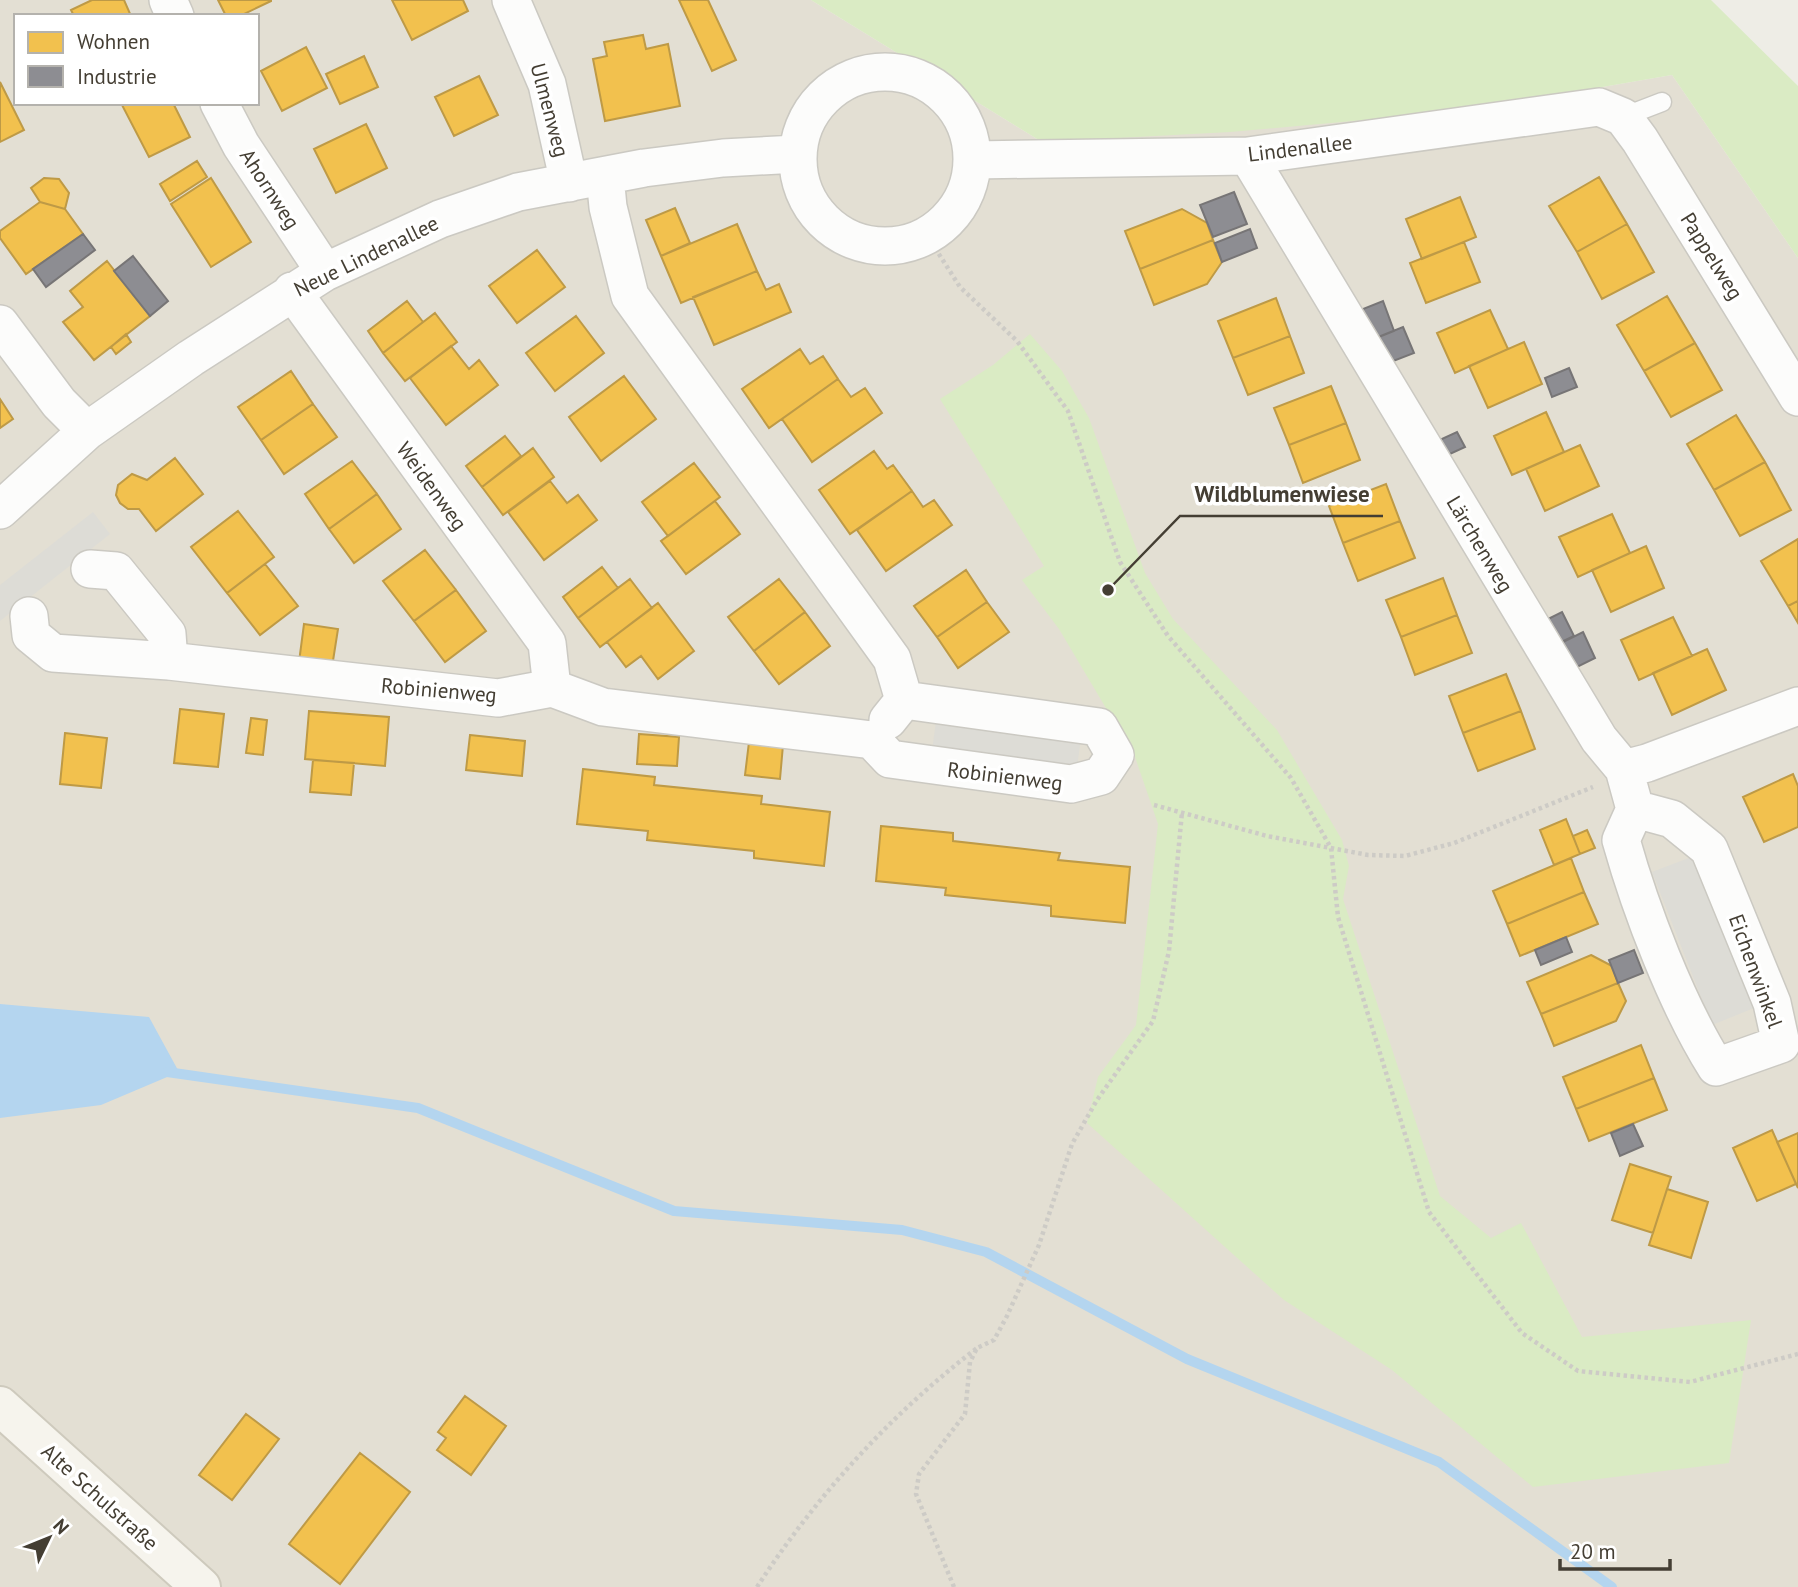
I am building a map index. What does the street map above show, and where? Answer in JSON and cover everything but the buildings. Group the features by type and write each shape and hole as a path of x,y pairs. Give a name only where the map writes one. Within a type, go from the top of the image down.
{"street":[{"name":"Ulmenweg","path":"511,0 547,84 569,183"},
{"path":"887,71 914,76 938,89 957,108 969,133 973,160 967,190 951,216 927,236 898,246 867,245 839,233 815,212 801,185 797,154 803,128 816,104 836,86 860,74 887,71"},
{"name":"Ahornweg","path":"220,105 241,145 325,272"},
{"name":"Lindenallee","path":"973,160 1248,156 1599,107 1623,117"},
{"name":"Pappelweg","path":"1623,117 1798,397"},
{"name":"Neue Lindenallee","path":"0,510 87,431 292,291 325,272 440,219 518,192 605,176 723,158 797,154"},
{"name":"Lärchenweg","path":"1248,156 1599,739 1623,769"},
{"path":"552,688 603,707 872,740 904,700 892,659 630,296 608,207 605,176"},
{"name":"Weidenweg","path":"292,291 547,643 552,688"},
{"path":"0,324 59,403 87,431"},
{"path":"90,569 116,571 167,634 169,661"},
{"name":"Robinienweg","path":"29,616 31,635 53,653 169,661 498,698 552,688"},
{"name":"Robinienweg","path":"872,740 890,759 1071,784 1101,776 1115,755 1099,727 904,700"},
{"path":"1635,809 1623,769 1647,763 1798,706"},
{"name":"Eichenwinkel","path":"1635,809 1672,819 1709,849 1772,1003 1781,1044 1716,1067 1702,1045 1633,881 1621,840 1635,809"},
{"name":"Alte Schulstraße","path":"0,1406 201,1587"}],"lane":[{"path":"1623,117 1662,102"}],"path":[{"path":"936,248 960,287 1017,341 1068,411 1120,562 1168,636 1291,778 1331,848 1338,917 1429,1212 1522,1333 1578,1371 1690,1382 1798,1354"},
{"path":"1154,805 1267,836 1367,855 1405,856 1454,843 1608,781 1623,769"},
{"path":"757,1587 814,1507 866,1447 938,1378 977,1348 994,1339 1007,1316 1039,1245 1072,1144 1097,1100 1153,1021 1169,951 1182,812"},
{"path":"954,1587 916,1494 919,1474 965,1414 970,1362 977,1348"}],"shaded area":[{"path":"0,0 811,0 1042,142 1464,111 1672,75 1798,258 1798,1587 0,1587"},
{"path":"93,512 110,534 0,621 0,585"},
{"path":"936,721 1081,738 1077,767 932,751"},
{"path":"1699,854 1759,1006 1712,1025 1652,872"}],"green space":[{"path":"811,0 1711,0 1798,86 1798,258 1672,75 1464,111 1230,132 1042,142"},
{"path":"1030,334 1062,371 1089,418 1145,573 1173,619 1277,730 1342,840 1349,866 1343,899 1440,1196 1491,1238 1521,1223 1582,1337 1751,1320 1729,1463 1533,1487 1392,1370 1284,1300 1087,1123 1098,1077 1136,1025 1158,824 1135,757 1059,629 1022,580 1044,566 940,399 993,365"}],"water":[{"path":"0,1004 149,1017 179,1072 101,1105 0,1118"}],"waterway":[{"path":"167,1072 418,1108 674,1211 902,1230 986,1252 1187,1359 1439,1462 1612,1587"}],"place":[{"name":"Wildblumenwiese","path":"1108,590"}]}
